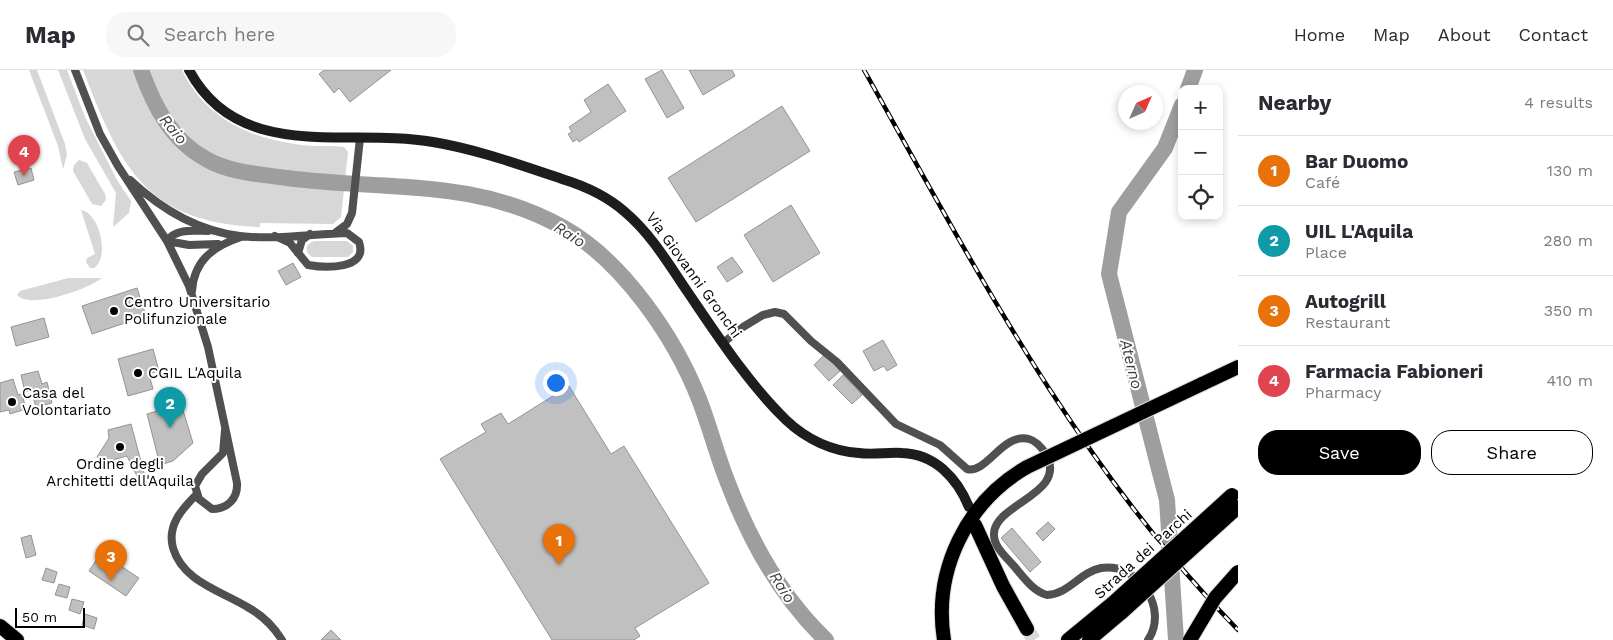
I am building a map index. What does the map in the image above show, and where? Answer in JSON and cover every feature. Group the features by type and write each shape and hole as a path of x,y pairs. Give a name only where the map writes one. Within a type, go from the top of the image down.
{"highway":[{"path":"944,640 942,615 944,586 959,538 974,514 991,494 1027,467 1238,367"},
{"name":"Strada dei Parchi","path":"1089,640 1117,608 1236,497"},
{"path":"975,525 1003,586 1028,629"},
{"path":"1190,640 1215,598 1238,572"},
{"name":"Strada dei Parchi","path":"1068,640 1117,608"},
{"path":"0,626 17,640"}],"main road":[{"name":"Via Giovanni Gronchi","path":"189,70 196,83 214,103 254,128 282,134 417,139 443,144 563,179 595,191 625,211 644,229 723,342 778,412 801,433 842,451 870,454 908,453 929,459 944,469 956,481 969,506"}],"street":[{"path":"75,70 95,123 118,166 167,241 192,293 208,347 236,478 236,494 228,505 216,509 205,505 196,495 195,486 199,478 223,452 225,430"},
{"path":"275,236 290,243 308,265 348,265 354,262 360,253 352,213 360,138"},
{"path":"118,166 144,193 167,210 193,223 225,233 242,236 347,233 356,238"},
{"path":"335,233 347,224 352,213"},
{"path":"167,241 172,235 183,232 225,233"},
{"path":"298,253 302,240 310,234"},
{"path":"167,241 202,246 225,242 242,236"},
{"path":"192,293 193,279 200,263 211,251 225,242"},
{"path":"723,342 742,327 764,315 775,312 784,314 811,342 836,362 896,424 940,445 969,470 978,468 1015,440 1027,438 1035,442 1044,450 1048,460 1046,478 1040,489 998,524 994,536 998,546 1032,586 1047,594 1062,591 1099,568 1116,568 1131,574 1144,585 1154,604 1155,625 1148,640"},
{"path":"196,495 178,516 172,527 171,539 180,565 192,577 261,616 282,640"}],"shaded area":[{"path":"29,70 37,70 65,144 67,155 63,169 58,146"},
{"path":"58,70 67,70 85,117 117,180 131,201 129,213 113,227 116,193 85,139"},
{"path":"83,70 182,70 191,86 214,112 244,130 277,141 344,147 348,152 341,217 333,224 260,223 260,227 221,223 189,214 163,201 142,183 125,161 110,134"},
{"path":"79,160 87,163 105,194 106,200 101,206 92,204 73,171 74,165"},
{"path":"81,210 88,213 93,219 101,236 101,255 99,263 94,268 90,268 86,262 87,258 95,254"},
{"path":"314,241 347,241 353,246 353,252 348,257 312,257 307,251 307,246"},
{"path":"68,278 102,278 73,292 46,299 24,299 17,295 20,291"}],"building":[{"path":"324,70 391,70 350,102 339,88 334,93 319,74"},
{"path":"662,70 684,108 667,118 645,79"},
{"path":"689,70 732,70 735,76 703,95"},
{"path":"608,84 626,111 579,142 577,139 573,142 568,134 572,132 569,127 591,112 584,100"},
{"path":"782,106 810,151 696,222 668,178"},
{"path":"31,168 34,180 18,185 14,172"},
{"path":"791,205 820,253 773,282 744,235"},
{"path":"732,257 743,272 727,282 717,267"},
{"path":"293,263 301,277 286,285 278,271"},
{"name":"Centro Universitario Polifunzionale","path":"137,288 146,316 92,334 82,306"},
{"path":"44,318 49,337 16,346 11,327"},
{"path":"883,340 897,365 887,371 884,366 874,371 863,351"},
{"name":"CGIL L'Aquila","path":"153,349 159,371 149,374 153,389 128,396 118,359"},
{"path":"825,354 840,371 829,381 814,365"},
{"path":"38,371 42,384 47,382 52,403 36,407 31,390 25,392 21,375"},
{"path":"843,375 862,395 852,404 833,385"},
{"name":"Casa del Volontariato","path":"13,379 18,395 22,394 26,409 10,414 9,410 0,412 0,383"},
{"path":"569,386 611,454 624,446 709,583 635,628 640,636 634,640 552,640 440,459 486,432 481,424 501,413 508,424"},
{"path":"181,404 193,443 173,461 160,465 147,414"},
{"name":"Ordine degli Architetti dell'Aquila","path":"131,424 147,484 142,486 127,456 105,462 97,457 109,438 108,430"},
{"path":"1048,522 1055,529 1043,541 1036,533"},
{"path":"1012,528 1041,562 1030,572 1001,538"},
{"path":"31,535 36,555 26,558 21,538"},
{"path":"101,553 139,578 126,596 89,571"},
{"path":"46,568 57,572 54,583 42,580"},
{"path":"59,584 70,587 67,598 55,595"},
{"path":"72,599 84,602 80,614 69,610"},
{"path":"85,614 97,618 94,629 82,625"},
{"path":"331,630 341,640 321,640"}],"waterway":[{"name":"Raio","path":"141,70 158,109 173,132 194,151 215,164 245,172 287,178 428,189 463,193 497,200 530,212 564,228 586,242 607,260 645,303 676,351 699,399 720,462 746,526 781,587 826,640"},
{"name":"Aterno","path":"1189,85 1195,70"},
{"name":"Aterno","path":"1176,640 1167,500 1109,274 1119,212 1165,148 1178,115"}],"tunnel":[{"path":"1027,629 1034,640"}],"railway":[{"path":"864,70 989,291 1079,433 1128,501 1181,567 1238,630"}],"place":[{"name":"Farmacia Fabioneri","path":"24,176"},
{"name":"Centro Universitario Polifunzionale","path":"114,311"},
{"name":"CGIL L'Aquila","path":"138,373"},
{"name":"Casa del Volontariato","path":"12,402"},
{"name":"UIL L'Aquila","path":"170,428"},
{"name":"Ordine degli Architetti dell'Aquila","path":"120,447"},
{"name":"Bar Duomo","path":"559,565"},
{"name":"Autogrill","path":"111,581"}]}
